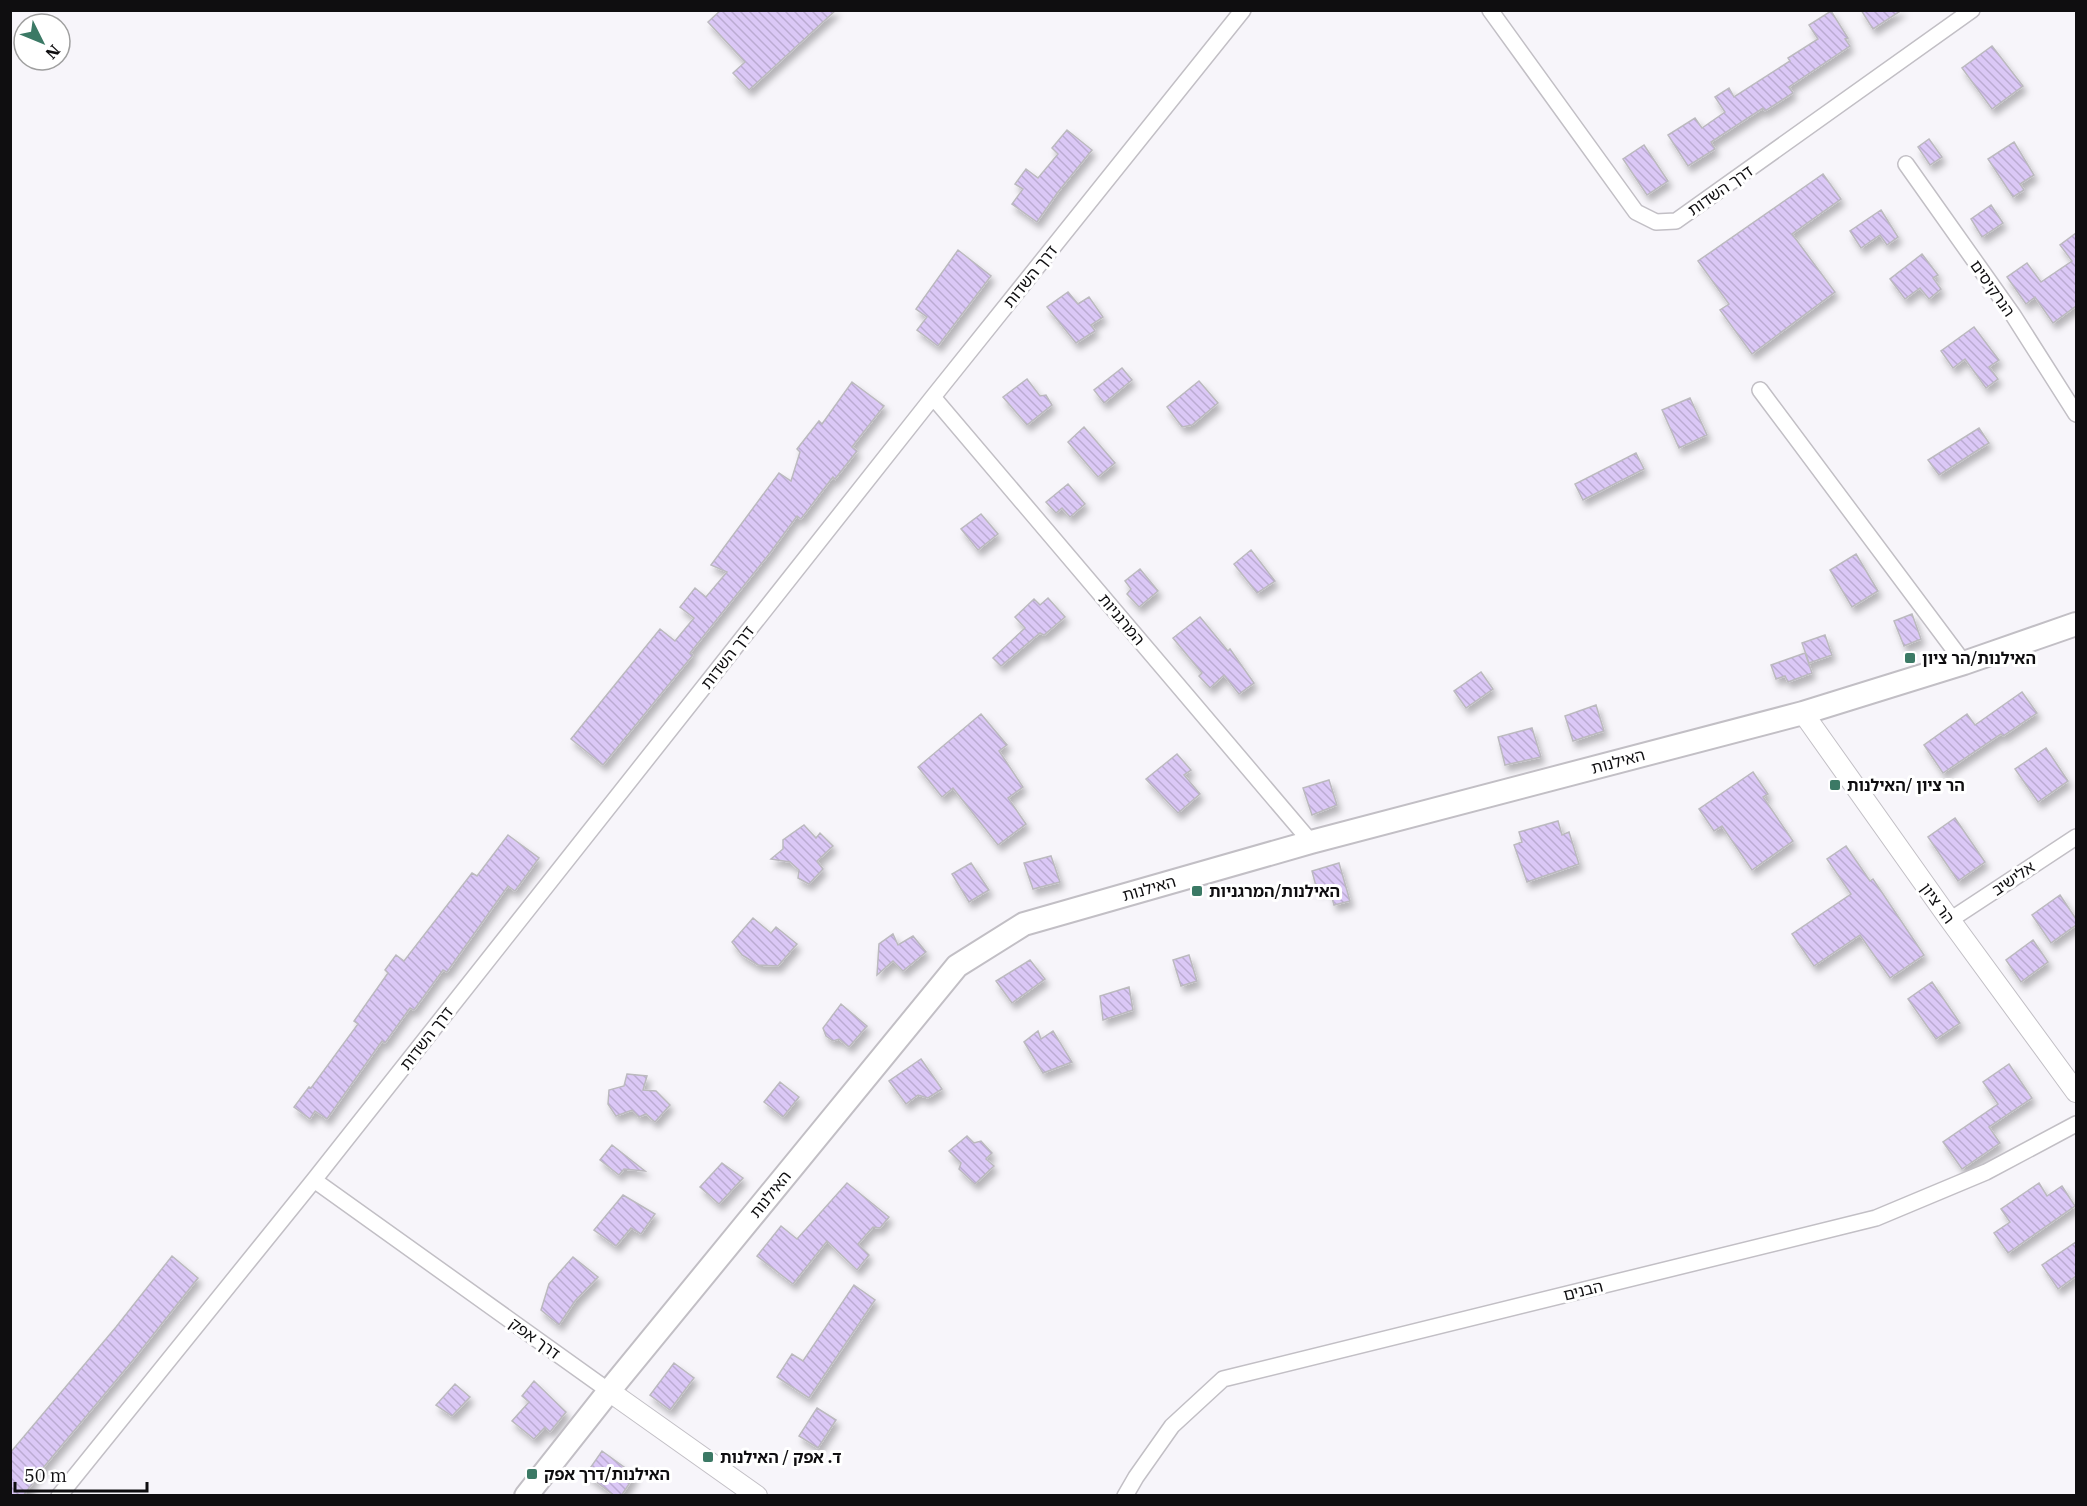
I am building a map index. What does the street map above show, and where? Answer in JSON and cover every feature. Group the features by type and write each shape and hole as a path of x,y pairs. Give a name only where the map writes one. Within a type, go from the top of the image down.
{"main road":[{"name":"האילנות","path":"526,1496 609,1391 957,966 1024,924 1311,842 1803,713 1964,663 2076,624"}],"street":[{"name":"דרך השדות","path":"60,1496 314,1180 933,397 1243,10"},
{"name":"דרך השדות","path":"1490,10 1636,212 1656,222 1676,221 1972,10"},
{"name":"הנרקיסים","path":"1906,164 2013,315 2076,414"},
{"path":"1761,390 1964,663"},
{"name":"המרגניות","path":"933,397 1311,842"},
{"name":"הר ציון","path":"1803,713 2076,1092"},
{"name":"אלישיב","path":"1950,920 2076,837"},
{"name":"הבנים","path":"1125,1496 1172,1426 1223,1379 1876,1218 1986,1172 2076,1124"},
{"name":"דרך אפק","path":"314,1180 757,1496"}],"building":[{"path":"721,10 836,10 749,90 733,73 745,62 708,22"},
{"path":"1861,10 1902,10 1873,29"},
{"path":"1831,11 1848,38 1845,39 1850,46 1789,87 1793,93 1765,111 1763,108 1711,142 1715,149 1688,166 1668,135 1695,118 1702,128 1725,112 1715,97 1729,88 1734,97 1790,61 1788,58 1818,39 1809,25"},
{"path":"1992,46 2023,86 1992,109 1962,68"},
{"path":"1067,130 1092,150 1037,222 1012,204 1023,189 1015,184 1026,169 1038,178 1058,154 1052,148"},
{"path":"1929,139 1942,157 1930,165 1918,147"},
{"path":"2014,142 2034,175 2020,184 2024,190 2013,197 1988,159"},
{"path":"1644,145 1668,181 1647,195 1623,159"},
{"path":"1823,174 1841,199 1792,234 1835,292 1752,354 1720,310 1729,304 1698,261"},
{"path":"1991,205 2003,223 1982,237 1971,219"},
{"path":"1881,210 1898,237 1887,245 1880,235 1861,248 1850,231"},
{"path":"2076,233 2076,306 2053,323 2035,297 2026,304 2007,277 2027,263 2041,282 2072,261 2060,245"},
{"path":"958,250 991,276 938,346 917,330 927,317 916,309"},
{"path":"1922,254 1938,275 1933,278 1941,289 1929,299 1920,288 1905,299 1890,279"},
{"path":"1068,292 1078,304 1089,297 1103,317 1091,325 1095,331 1076,343 1047,307"},
{"path":"1974,327 1999,360 1989,367 1998,379 1986,388 1965,359 1953,368 1941,351"},
{"path":"1122,368 1132,380 1104,403 1094,390"},
{"path":"1027,379 1040,396 1046,395 1052,405 1027,425 1003,397"},
{"path":"1199,381 1218,403 1192,425 1182,427 1167,407"},
{"path":"852,382 884,406 852,447 857,451 835,479 833,477 801,519 797,516 690,653 693,655 603,765 571,739 660,629 675,641 694,618 680,607 695,588 706,597 727,572 711,565 779,473 791,481 800,452 797,449 819,421 822,424"},
{"path":"1690,398 1707,435 1679,448 1662,410"},
{"path":"1084,427 1115,463 1098,477 1068,442"},
{"path":"1979,428 1989,443 1939,475 1928,460"},
{"path":"1636,453 1644,469 1583,500 1575,484"},
{"path":"1068,484 1085,504 1070,517 1062,508 1056,513 1046,502"},
{"path":"981,514 998,534 978,550 961,529"},
{"path":"1251,550 1275,581 1257,593 1234,564"},
{"path":"1856,554 1878,591 1852,607 1830,570"},
{"path":"1140,569 1158,591 1139,607 1127,594 1131,589 1125,581"},
{"path":"1048,598 1065,617 1044,635 1040,633 1001,666 993,658 1025,628 1015,617 1034,599 1040,605"},
{"path":"1912,614 1921,639 1904,646 1894,621"},
{"path":"1200,617 1228,651 1230,649 1254,683 1239,694 1224,675 1210,688 1199,676 1202,673 1173,638"},
{"path":"1825,635 1832,655 1809,663 1802,643"},
{"path":"1805,653 1812,673 1788,682 1785,676 1776,679 1771,665"},
{"path":"1481,672 1493,689 1466,708 1454,691"},
{"path":"2022,692 2037,713 1943,773 1924,745 1967,714 1975,725"},
{"path":"1596,705 1604,731 1573,741 1565,716"},
{"path":"981,714 1007,745 999,751 1023,787 1008,798 1026,824 998,845 953,788 942,797 918,767"},
{"path":"1532,728 1541,757 1505,765 1498,737"},
{"path":"2046,748 2068,781 2038,802 2015,769"},
{"path":"1177,754 1191,770 1184,775 1200,794 1178,813 1146,779"},
{"path":"1753,772 1768,794 1763,797 1793,841 1752,870 1722,826 1714,831 1699,809"},
{"path":"1329,780 1337,805 1312,815 1303,788"},
{"path":"1955,818 1985,862 1958,881 1928,837"},
{"path":"1558,821 1562,835 1569,832 1579,864 1527,882 1514,845 1522,842 1519,832"},
{"path":"804,825 816,838 820,833 833,846 817,861 823,869 809,884 798,878 799,870 790,862 771,859 783,849 783,840"},
{"path":"508,835 539,858 515,891 508,886 447,972 443,970 414,1010 410,1008 385,1043 382,1041 327,1119 315,1111 310,1119 294,1107 309,1087 311,1088 358,1024 354,1021 388,973 385,970 396,955 404,961 472,873 477,876"},
{"path":"1846,846 1870,881 1873,879 1924,955 1890,978 1860,935 1814,966 1792,934 1851,894 1827,859"},
{"path":"1051,856 1060,882 1033,889 1024,863"},
{"path":"971,863 989,890 969,902 952,874"},
{"path":"1339,863 1350,901 1334,905 1329,887 1317,890 1312,871"},
{"path":"2060,895 2076,919 2076,925 2051,943 2032,915"},
{"path":"753,918 771,933 776,927 797,944 778,966 758,965 742,955 732,942"},
{"path":"893,934 898,945 913,936 926,952 903,971 893,961 877,975 879,944"},
{"path":"2033,940 2048,962 2021,982 2006,960"},
{"path":"1189,955 1197,981 1181,986 1173,960"},
{"path":"1030,960 1045,979 1012,1003 996,981"},
{"path":"1932,982 1960,1023 1936,1039 1908,999"},
{"path":"1129,987 1133,1010 1103,1020 1100,996"},
{"path":"841,1004 867,1026 849,1047 839,1039 833,1041 826,1036 823,1028"},
{"path":"1038,1031 1041,1039 1053,1031 1072,1062 1043,1073 1024,1042"},
{"path":"921,1059 942,1089 928,1098 918,1095 906,1104 889,1081"},
{"path":"2009,1064 2032,1098 1989,1127 2000,1143 1962,1169 1943,1142 1998,1104 1983,1082"},
{"path":"627,1074 647,1076 643,1090 656,1091 670,1105 655,1122 646,1114 639,1117 632,1110 616,1116 608,1104 609,1090 624,1086"},
{"path":"780,1082 799,1097 783,1117 764,1102"},
{"path":"967,1136 974,1143 981,1141 992,1153 986,1159 994,1166 975,1184 959,1169 961,1163 949,1151"},
{"path":"612,1145 645,1171 624,1169 619,1175 600,1160"},
{"path":"722,1163 743,1178 719,1204 700,1187"},
{"path":"847,1183 889,1217 880,1228 873,1227 858,1244 869,1255 857,1270 827,1241 793,1284 757,1256 781,1226 797,1239"},
{"path":"2039,1183 2047,1196 2062,1186 2075,1206 2008,1253 1994,1233 2010,1222 2001,1209"},
{"path":"623,1195 655,1214 641,1234 631,1228 616,1246 594,1230"},
{"path":"2076,1242 2076,1276 2058,1289 2042,1265"},
{"path":"172,1256 198,1278 32,1481 33,1483 23,1496 10,1496 10,1453 116,1327"},
{"path":"573,1257 598,1277 575,1301 559,1325 541,1310 549,1284"},
{"path":"854,1285 875,1300 809,1398 777,1377 792,1354 803,1361"},
{"path":"674,1363 694,1378 670,1410 650,1395"},
{"path":"534,1381 566,1412 550,1432 545,1427 534,1439 512,1421 529,1402 522,1396"},
{"path":"455,1384 470,1397 452,1416 436,1405"},
{"path":"817,1408 836,1420 818,1448 799,1436"},
{"path":"602,1451 635,1475 621,1496 615,1496 586,1474"}],"place":[{"name":"האילנות/הר ציון","path":"1910,658"},
{"name":"הר ציון /האילנות","path":"1835,785"},
{"name":"האילנות/המרגניות","path":"1197,891"},
{"name":"ד. אפק / האילנות","path":"708,1457"},
{"name":"האילנות/דרך אפק","path":"532,1474"}]}
